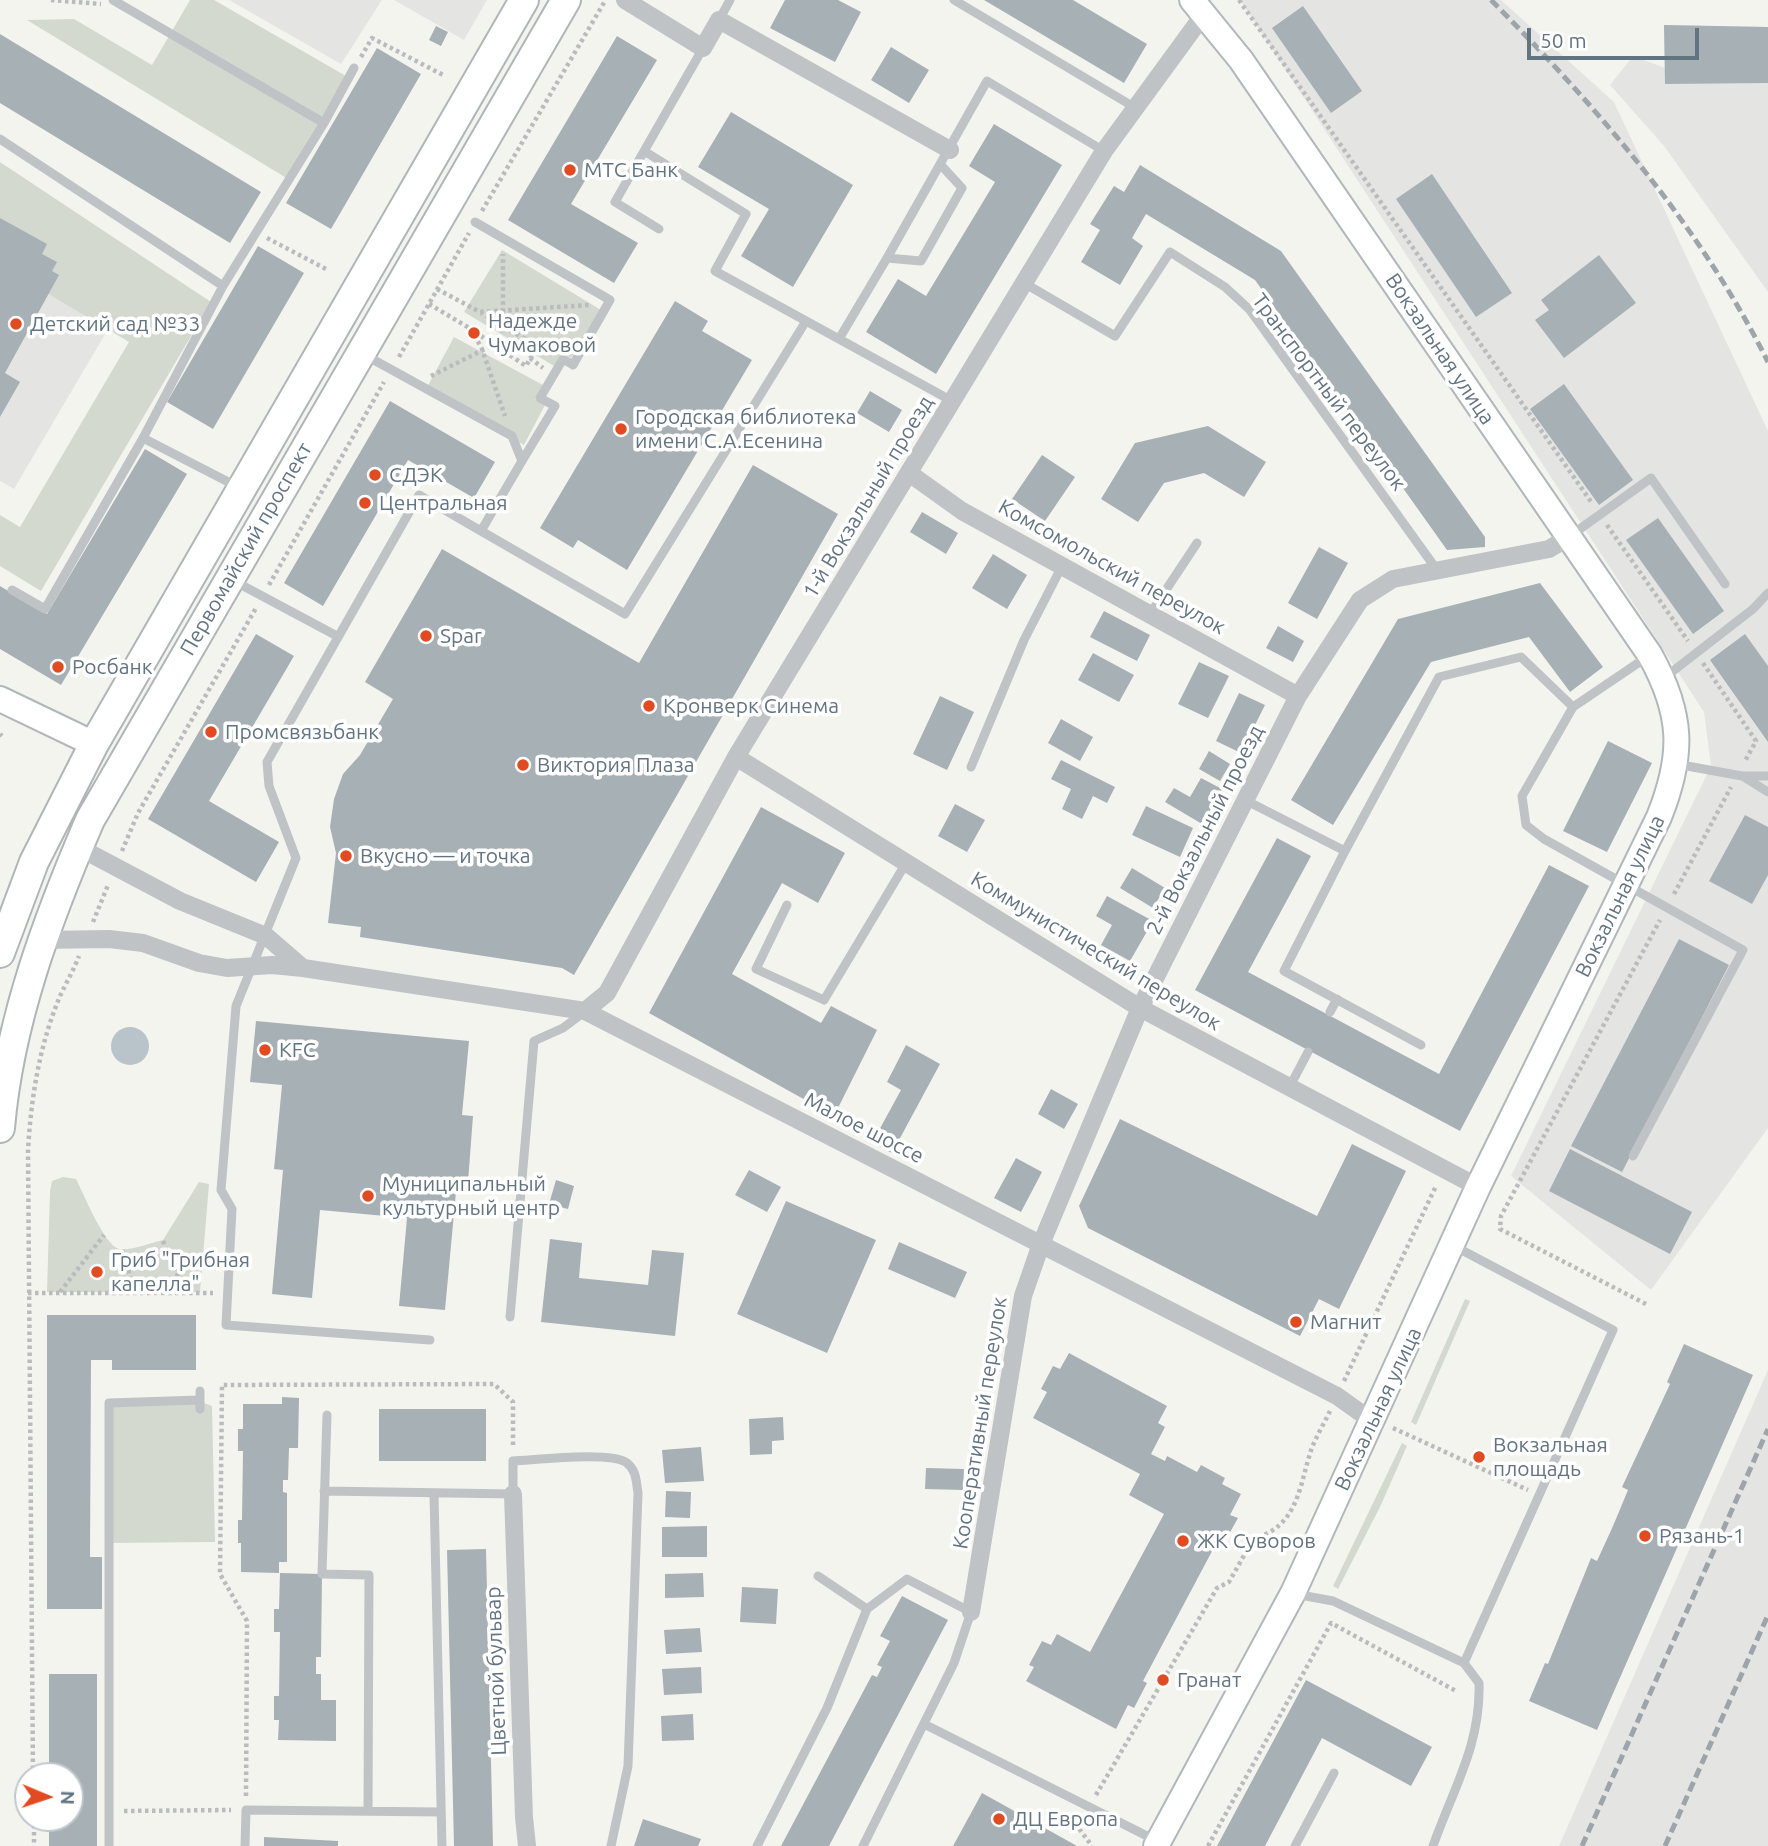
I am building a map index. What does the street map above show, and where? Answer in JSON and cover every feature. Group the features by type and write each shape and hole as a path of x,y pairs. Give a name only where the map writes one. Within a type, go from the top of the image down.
{"main road":[{"name":"Первомайский проспект","path":"0,953 34,862 93,744 524,0"},
{"name":"Первомайский проспект","path":"0,1128 13,1045 42,940 79,847 123,760 566,0"},
{"name":"Вокзальная улица","path":"1157,1844 1293,1593 1478,1187 1659,817 1676,764 1677,731 1663,679 1650,655 1241,60 1198,7"},
{"path":"0,699 93,744"}],"street":[{"path":"625,0 703,48 719,20 945,157"},
{"name":"1-й Вокзальный проезд","path":"585,1012 607,993 736,757 1104,151 1198,7"},
{"name":"Комсомольский переулок","path":"909,473 961,510 1298,696"},
{"name":"2-й Вокзальный проезд","path":"1041,1244 1140,1008 1298,696 1360,600 1394,579 1549,549 1569,537"},
{"name":"Коммунистический переулок","path":"736,757 1140,1008 1478,1187"},
{"path":"79,847 180,901 266,936 303,968"},
{"name":"Малое шоссе","path":"42,940 143,943 200,963 227,968 303,968 585,1012 1337,1396 1372,1421"},
{"name":"Кооперативный переулок","path":"971,1612 1023,1296 1041,1244"},
{"name":"Цветной бульвар","path":"513,1494 523,1817 527,1846"}],"lane":[{"path":"719,20 730,0"},
{"path":"954,0 1134,107"},
{"path":"116,3 324,123"},
{"path":"659,229 615,202 703,48"},
{"path":"12,590 45,609 143,438 223,286 355,68"},
{"path":"839,339 987,81 1104,151"},
{"path":"0,139 223,286"},
{"path":"644,151 746,214 715,271 952,401"},
{"path":"887,258 922,261 962,188 945,157"},
{"path":"475,222 610,300 573,365 563,359 540,398 555,406 481,531"},
{"name":"Транспортный переулок","path":"1024,283 1115,336 1170,252 1225,287 1251,310 1437,570"},
{"path":"430,1340 226,1325 232,1209 221,1190 236,1006 255,966 296,858 269,786 267,762 419,495 625,614 806,321"},
{"path":"360,353 512,436 522,461"},
{"path":"143,438 241,489"},
{"path":"1569,537 1651,478 1726,584"},
{"path":"1150,614 1197,543"},
{"path":"971,767 1024,640 1062,566"},
{"path":"229,578 337,636"},
{"path":"1663,679 1753,609 1768,593"},
{"path":"1633,1156 1743,950 1626,883 1579,861 1526,825 1522,796 1573,707 1650,655"},
{"path":"1421,1045 1284,971 1439,677 1521,657 1573,707"},
{"path":"1676,764 1740,775 1768,776"},
{"path":"1740,775 1768,792"},
{"path":"1245,800 1345,852"},
{"path":"787,905 756,970 824,1000 906,863"},
{"path":"1330,1012 1336,999"},
{"path":"510,1317 534,1041 563,1028 585,1012"},
{"path":"1289,1088 1308,1052"},
{"path":"1452,1245 1613,1330 1464,1663"},
{"path":"109,1846 109,1403 200,1400"},
{"path":"327,1415 323,1574 369,1575 368,1811"},
{"path":"324,1491 513,1494 513,1461 605,1458 625,1461 635,1471 638,1493 628,1766 611,1846"},
{"path":"434,1494 442,1846"},
{"path":"818,1576 867,1609"},
{"path":"757,1846 827,1708 867,1609 908,1579 971,1612 954,1663 863,1846"},
{"path":"1293,1593 1333,1601 1464,1663 1479,1683 1477,1729 1473,1749 1433,1846"},
{"path":"924,1724 1089,1806 1157,1844"},
{"path":"1295,1846 1334,1773"},
{"path":"245,1846 246,1810 441,1812"}],"path":[{"path":"51,0 116,3"},
{"path":"33,1762 27,1150 34,1090 59,999 138,813 475,222 606,0"},
{"path":"1239,0 1756,741 1501,1216 1500,1229 1646,1304"},
{"path":"355,68 372,37 445,76"},
{"path":"257,232 328,270"},
{"path":"417,384 493,345 503,326 503,248 506,240"},
{"path":"429,304 526,366 537,346 437,289"},
{"path":"480,313 607,304"},
{"path":"471,329 482,349 512,436"},
{"path":"1092,1846 1077,1826 1216,1588 1228,1582 1254,1538 1269,1534 1287,1520 1306,1476 1309,1457 1444,1169"},
{"path":"59,1293 104,1235"},
{"path":"163,1241 185,1292"},
{"path":"122,1250 135,1292"},
{"path":"28,1293 227,1293"},
{"path":"109,1811 246,1810 247,1621 220,1574 222,1385 494,1384 513,1402 513,1461"},
{"path":"1372,1421 1412,1435 1540,1496"},
{"path":"1208,1846 1331,1623 1456,1691"}],"shaded area":[{"path":"190,0 214,0 346,76 288,179 27,20 74,19 152,65"},
{"path":"229,0 382,0 341,64"},
{"path":"394,0 487,0 464,40"},
{"path":"1240,0 1501,0 1614,102 1768,431 1768,1128 1651,1290 1511,1176 1711,766 1704,712"},
{"path":"1664,25 1768,27 1768,292 1664,146 1610,85 1633,56 1665,68"},
{"path":"0,162 211,302 41,591 0,566 0,515 20,527 129,342 0,265"},
{"path":"0,183 144,268 14,489 0,481"},
{"path":"502,250 601,310 571,358 562,353 554,366 464,312"},
{"path":"454,337 543,385 535,399 545,405 524,445 425,391"},
{"path":"130,1027 143,1033 149,1046 143,1059 130,1065 117,1059 111,1046 117,1033"},
{"path":"63,1177 76,1179 107,1238 119,1249 135,1248 163,1240 199,1182 209,1184 200,1292 47,1292 50,1192 52,1181"},
{"path":"1465,1299 1470,1301 1416,1425 1411,1422"},
{"path":"1768,1370 1768,1846 1559,1846"},
{"path":"109,1403 204,1403 212,1406 215,1542 109,1543"},
{"path":"1402,1443 1407,1446 1380,1507 1338,1589 1333,1586"}],"building":[{"path":"785,0 838,0 861,12 835,62 770,28"},
{"path":"984,0 1073,0 1147,44 1124,83"},
{"path":"1303,6 1362,91 1331,113 1272,28"},
{"path":"1664,25 1768,27 1768,83 1665,84"},
{"path":"436,26 448,32 441,46 429,40"},
{"path":"0,34 261,192 230,243 0,103"},
{"path":"617,36 657,60 571,204 638,243 614,283 508,220"},
{"path":"891,47 929,70 909,103 871,80"},
{"path":"377,48 421,74 331,229 286,203"},
{"path":"731,112 853,185 793,287 741,256 769,209 698,167"},
{"path":"994,124 1062,165 936,374 866,332 898,279 926,296 995,182 969,166"},
{"path":"1140,165 1281,251 1485,537 1485,547 1447,550 1255,280 1146,214 1132,238 1143,246 1120,285 1081,262 1100,230 1090,224 1114,186 1124,192"},
{"path":"1432,174 1512,293 1476,317 1396,199"},
{"name":"Детский сад №33","path":"0,218 47,244 42,254 57,262 52,271 59,275 5,373 20,382 0,417"},
{"path":"258,246 304,273 213,429 167,402"},
{"path":"1599,255 1636,303 1564,358 1535,320 1549,310 1541,300"},
{"path":"675,301 708,321 702,331 752,360 627,570 578,540 573,548 540,528"},
{"path":"1564,384 1633,480 1599,505 1530,409"},
{"path":"870,391 902,410 889,432 857,413"},
{"path":"390,401 495,462 474,498 408,460 323,606 284,583"},
{"path":"1208,426 1266,462 1244,497 1204,473 1164,483 1138,522 1101,499 1135,443"},
{"path":"145,449 187,474 61,685 0,649 0,586 47,614"},
{"path":"1042,455 1075,477 1045,521 1012,499"},
{"name":"Виктория Плаза","path":"753,465 838,514 574,975 562,968 360,937 361,927 328,923 336,853 330,827 334,799 343,774 360,755 393,699 365,682 442,549 639,663"},
{"path":"922,512 958,533 946,554 910,532"},
{"path":"1658,518 1724,611 1693,634 1626,540"},
{"path":"1319,547 1348,563 1317,619 1288,603"},
{"path":"993,554 1027,575 1007,609 972,588"},
{"path":"1540,583 1603,667 1570,692 1529,637 1431,662 1333,825 1291,800 1398,619"},
{"path":"1104,611 1150,635 1137,661 1090,637"},
{"path":"1278,626 1304,641 1293,662 1266,648"},
{"path":"256,634 294,656 209,801 279,842 256,882 148,819"},
{"path":"1745,634 1768,666 1768,742 1710,660"},
{"path":"1093,653 1134,675 1119,702 1078,680"},
{"path":"1199,662 1229,676 1208,718 1178,704"},
{"path":"1239,693 1265,705 1241,753 1216,741"},
{"path":"940,696 974,712 947,770 913,754"},
{"path":"1061,719 1093,737 1080,761 1048,743"},
{"path":"1608,741 1652,763 1607,852 1563,831"},
{"path":"1209,751 1230,764 1220,781 1199,769"},
{"path":"1061,760 1115,787 1107,803 1093,796 1082,819 1062,809 1071,789 1051,779"},
{"path":"1201,778 1222,789 1202,824 1165,802 1174,788 1190,797"},
{"path":"955,804 985,820 967,852 938,836"},
{"path":"1146,806 1193,828 1180,857 1132,835"},
{"path":"761,807 845,853 818,903 782,883 732,974 821,1023 831,1006 877,1030 834,1116 649,1013"},
{"path":"1745,815 1768,827 1768,875 1752,904 1709,881"},
{"path":"1277,838 1311,856 1248,972 1439,1074 1549,865 1589,886 1460,1131 1195,990"},
{"path":"1132,868 1165,888 1153,908 1120,888"},
{"path":"1107,896 1153,921 1130,961 1101,945 1112,925 1096,916"},
{"path":"1679,939 1729,965 1622,1172 1571,1146"},
{"name":"Муниципальный культурный центр","path":"256,1021 469,1041 462,1115 473,1116 468,1182 457,1181 445,1310 399,1306 407,1218 320,1210 312,1298 272,1294 283,1170 274,1169 282,1085 250,1082"},
{"path":"906,1045 940,1064 892,1153 872,1143 901,1090 887,1082"},
{"path":"1051,1089 1078,1104 1064,1129 1038,1114"},
{"path":"1120,1119 1317,1216 1352,1144 1406,1171 1339,1309 1319,1299 1300,1336 1088,1228 1079,1206"},
{"path":"1570,1149 1692,1212 1670,1254 1549,1191"},
{"path":"1016,1158 1042,1172 1021,1212 994,1198"},
{"path":"749,1170 781,1187 767,1212 735,1195"},
{"path":"556,1180 574,1186 568,1209 549,1204"},
{"path":"786,1201 876,1240 827,1353 737,1314"},
{"path":"550,1239 582,1243 579,1278 648,1285 652,1250 684,1253 675,1336 541,1322"},
{"path":"899,1242 967,1272 955,1298 888,1269"},
{"path":"47,1315 196,1315 196,1370 112,1370 112,1360 91,1360 90,1557 102,1557 102,1609 47,1609"},
{"name":"Рязань-1","path":"1684,1344 1753,1375 1597,1730 1529,1701 1545,1663 1548,1664 1591,1558 1597,1561 1613,1526 1628,1490 1622,1487 1670,1384 1667,1382"},
{"name":"ЖК Суворов","path":"1069,1353 1167,1406 1158,1423 1165,1427 1151,1454 1165,1461 1167,1456 1197,1472 1201,1465 1225,1478 1222,1484 1241,1494 1230,1515 1238,1518 1224,1543 1218,1540 1143,1681 1147,1683 1134,1708 1128,1705 1116,1729 1026,1681 1034,1667 1029,1665 1042,1641 1051,1645 1057,1634 1090,1652 1164,1514 1129,1495 1140,1474 1033,1418 1047,1392 1041,1389 1053,1366 1060,1369"},
{"path":"282,1397 299,1398 298,1448 289,1448 288,1480 283,1480 283,1492 287,1493 287,1562 279,1562 279,1573 241,1572 238,1520 242,1520 243,1451 238,1451 238,1429 243,1429 243,1404 282,1404"},
{"path":"379,1409 486,1409 486,1461 379,1461"},
{"path":"783,1417 784,1440 772,1441 772,1454 750,1455 749,1419"},
{"path":"701,1447 704,1481 665,1483 662,1450"},
{"path":"926,1468 964,1469 963,1490 925,1489"},
{"path":"666,1491 691,1492 690,1518 665,1517"},
{"path":"707,1526 707,1557 662,1557 662,1527"},
{"path":"486,1549 493,1846 454,1846 447,1550"},
{"path":"280,1573 322,1574 321,1657 316,1657 316,1674 321,1674 321,1700 336,1700 336,1741 278,1740 279,1720 274,1720 274,1696 279,1696 280,1632 274,1632 274,1609 279,1609"},
{"path":"703,1573 704,1597 665,1598 665,1574"},
{"path":"742,1587 778,1589 776,1624 740,1622"},
{"path":"902,1596 948,1620 829,1846 781,1846 872,1675 877,1677 882,1667 877,1665 890,1641 880,1636"},
{"path":"700,1628 702,1652 666,1654 664,1630"},
{"path":"701,1667 702,1693 664,1695 662,1669"},
{"path":"49,1674 97,1674 97,1846 49,1846 49,1832 84,1832 84,1762 49,1762"},
{"path":"1306,1680 1432,1747 1411,1786 1322,1738 1265,1846 1217,1846"},
{"path":"693,1714 694,1740 662,1741 661,1716"},
{"name":"ДЦ Европа","path":"982,1793 1077,1846 953,1846"},
{"path":"643,1819 701,1839 698,1846 634,1846"},
{"path":"264,1837 338,1841 338,1846 264,1846"}],"railway":[{"path":"1491,0 1570,83 1644,170 1711,263 1768,362"},
{"path":"1582,1846 1768,1429"},
{"path":"1665,1846 1768,1615"}],"place":[{"name":"МТС Банк","path":"570,170"},
{"name":"Детский сад №33","path":"16,324"},
{"name":"Надежде Чумаковой","path":"474,333"},
{"name":"Городская библиотека имени С.А.Есенина","path":"621,429"},
{"name":"СДЭК","path":"375,475"},
{"name":"Центральная","path":"365,503"},
{"name":"Spar","path":"426,636"},
{"name":"Росбанк","path":"58,667"},
{"name":"Кронверк Синема","path":"649,706"},
{"name":"Промсвязьбанк","path":"211,732"},
{"name":"Виктория Плаза","path":"523,765"},
{"name":"Вкусно — и точка","path":"346,856"},
{"name":"KFC","path":"265,1050"},
{"name":"Муниципальный культурный центр","path":"368,1196"},
{"name":"Гриб \"Грибная капелла\"","path":"97,1272"},
{"name":"Магнит","path":"1296,1322"},
{"name":"Вокзальная площадь","path":"1479,1457"},
{"name":"Рязань-1","path":"1645,1536"},
{"name":"ЖК Суворов","path":"1183,1541"},
{"name":"Гранат","path":"1163,1680"},
{"name":"ДЦ Европа","path":"999,1819"}]}
